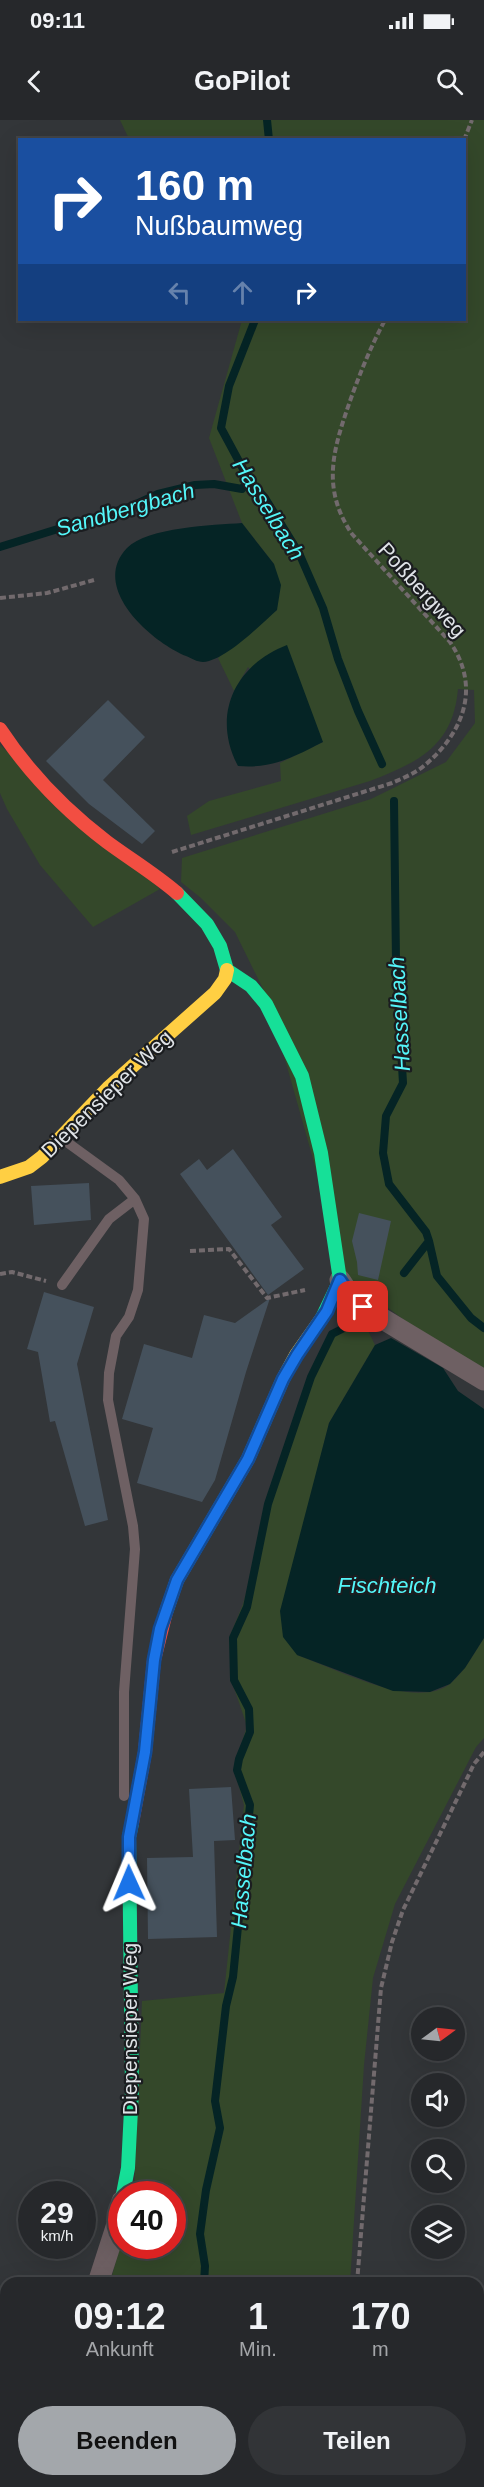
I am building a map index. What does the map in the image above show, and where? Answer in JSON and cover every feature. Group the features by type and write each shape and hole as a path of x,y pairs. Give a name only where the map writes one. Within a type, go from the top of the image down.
{"street":[{"path":"0,729 8,743 57,799 122,854 145,866 207,922 223,949 227,970 251,986 266,1004 302,1076 321,1153 340,1280 350,1295 363,1307 484,1380"},
{"name":"Diepensieper Weg","path":"0,1177 29,1167 42,1157 108,1088 215,993 225,979 227,970"},
{"name":"Diepensieper Weg","path":"126,2181 132,2090 130,1828 145,1752 154,1660 168,1601 177,1580 248,1459 283,1379 327,1311 340,1280"},
{"path":"100,2277 108,2252"}],"lane":[{"path":"61,1138 119,1180 135,1199 144,1219 138,1290 129,1317 117,1336 109,1373 108,1400 134,1537 122,1741 123,1792 130,1828"},
{"path":"62,1285 109,1219 135,1199"}],"path":[{"path":"465,138 472,120"},
{"name":"Poßbergweg","path":"145,866 177,849 392,783 423,767 442,749 458,727 466,702 467,690 459,655 450,642 352,534 344,523 334,495 332,457 367,356 384,321"},
{"path":"0,598 47,593 94,580"},
{"path":"190,1251 229,1249 267,1298 313,1289"},
{"path":"0,1274 12,1272 62,1285"},
{"path":"357,2277 381,1988 392,1942 403,1910 474,1764 484,1752"}],"green space":[{"path":"120,120 484,120 484,1374 449,1354 346,1276 268,999 235,932 201,898 181,882 182,858 371,799 446,762 475,723 474,690 458,689 455,709 441,738 418,759 404,767 370,781 191,835 187,816 209,801 281,781 280,763 323,742 248,667 234,691 218,658 277,610 274,564 242,523 209,438 242,321 466,321 466,138 129,138"},
{"path":"0,745 160,889 93,927 40,865 7,809 0,793"},
{"path":"359,1312 375,1345 329,1423 308,1507 297,1655 375,1685 418,1693 436,1691 451,1683 465,1667 484,1638 484,1738 476,1747 395,1904 373,1978 364,2065 350,2277 112,2277 117,2259 186,2259 186,2181 135,2181 142,2001 224,1993 244,1805 234,1768 247,1726 232,1682 229,1638 243,1604 308,1375 340,1329"}],"water":[{"path":"242,523 274,564 281,585 277,610 232,649 212,660 196,661 157,639 130,612 120,596 115,580 117,564 127,548 137,541 165,531"},
{"path":"287,645 323,742 272,764 238,766 230,747 227,728 228,711 233,694 254,665"},
{"name":"Fischteich","path":"391,1338 443,1368 458,1391 484,1409 484,1638 465,1668 450,1684 430,1692 393,1691 297,1655 283,1637 280,1611 329,1423 375,1345"}],"building":[{"path":"108,700 145,737 103,780 155,831 142,844 89,804 46,761"},
{"path":"233,1149 282,1217 271,1225 304,1269 268,1295 180,1174 199,1159 207,1170"},
{"path":"89,1183 91,1220 34,1225 31,1186"},
{"path":"359,1213 391,1221 378,1280 358,1275 352,1241"},
{"path":"44,1292 94,1307 77,1364 108,1520 85,1526 55,1421 50,1422 38,1352 27,1349"},
{"path":"270,1298 215,1480 202,1502 137,1483 153,1428 122,1419 144,1344 192,1358 204,1315 235,1323"},
{"path":"231,1787 235,1840 214,1841 217,1937 148,1939 147,1858 193,1857 189,1789"}],"waterway":[{"name":"Hasselbach","path":"267,120 269,138"},
{"name":"Hasselbach","path":"255,321 229,386 221,428 249,480 265,498 299,553 323,608 338,659 358,711 382,764"},
{"name":"Sandbergbach","path":"0,547 132,506 158,494 195,485 214,484 242,489 249,480"},
{"name":"Hasselbach","path":"394,801 396,962 403,1083 386,1116 383,1153 389,1184 426,1232 429,1241 404,1273"},
{"path":"429,1241 437,1276 471,1318 484,1328"},
{"name":"Hasselbach","path":"204,2277 200,2234 206,2190 220,2128 215,2101 226,2006 233,1977 250,1805 237,1770 250,1732 249,1709 234,1680 233,1638 247,1607 268,1504 311,1377 332,1334 362,1319"}],"traffic: fast":[{"path":"177,893 207,924 220,946 227,970 251,986 266,1004 302,1076 321,1153 340,1280 322,1318"},
{"path":"126,2181 132,2090 129,1837 132,1823"}],"traffic: slow":[{"path":"0,1177 29,1167 42,1157 108,1088 215,993 225,979 227,970"},
{"path":"166,1612 177,1580 248,1459 283,1379 296,1355 322,1318"}],"traffic: jam":[{"path":"0,729 23,761 62,804 107,842 177,893"},
{"path":"132,1823 145,1752 154,1660 166,1612"}],"route":[{"path":"129,1883 130,1828 145,1752 154,1660 168,1601 177,1580 248,1459 283,1379 327,1311 340,1280 350,1295 363,1307"}]}
